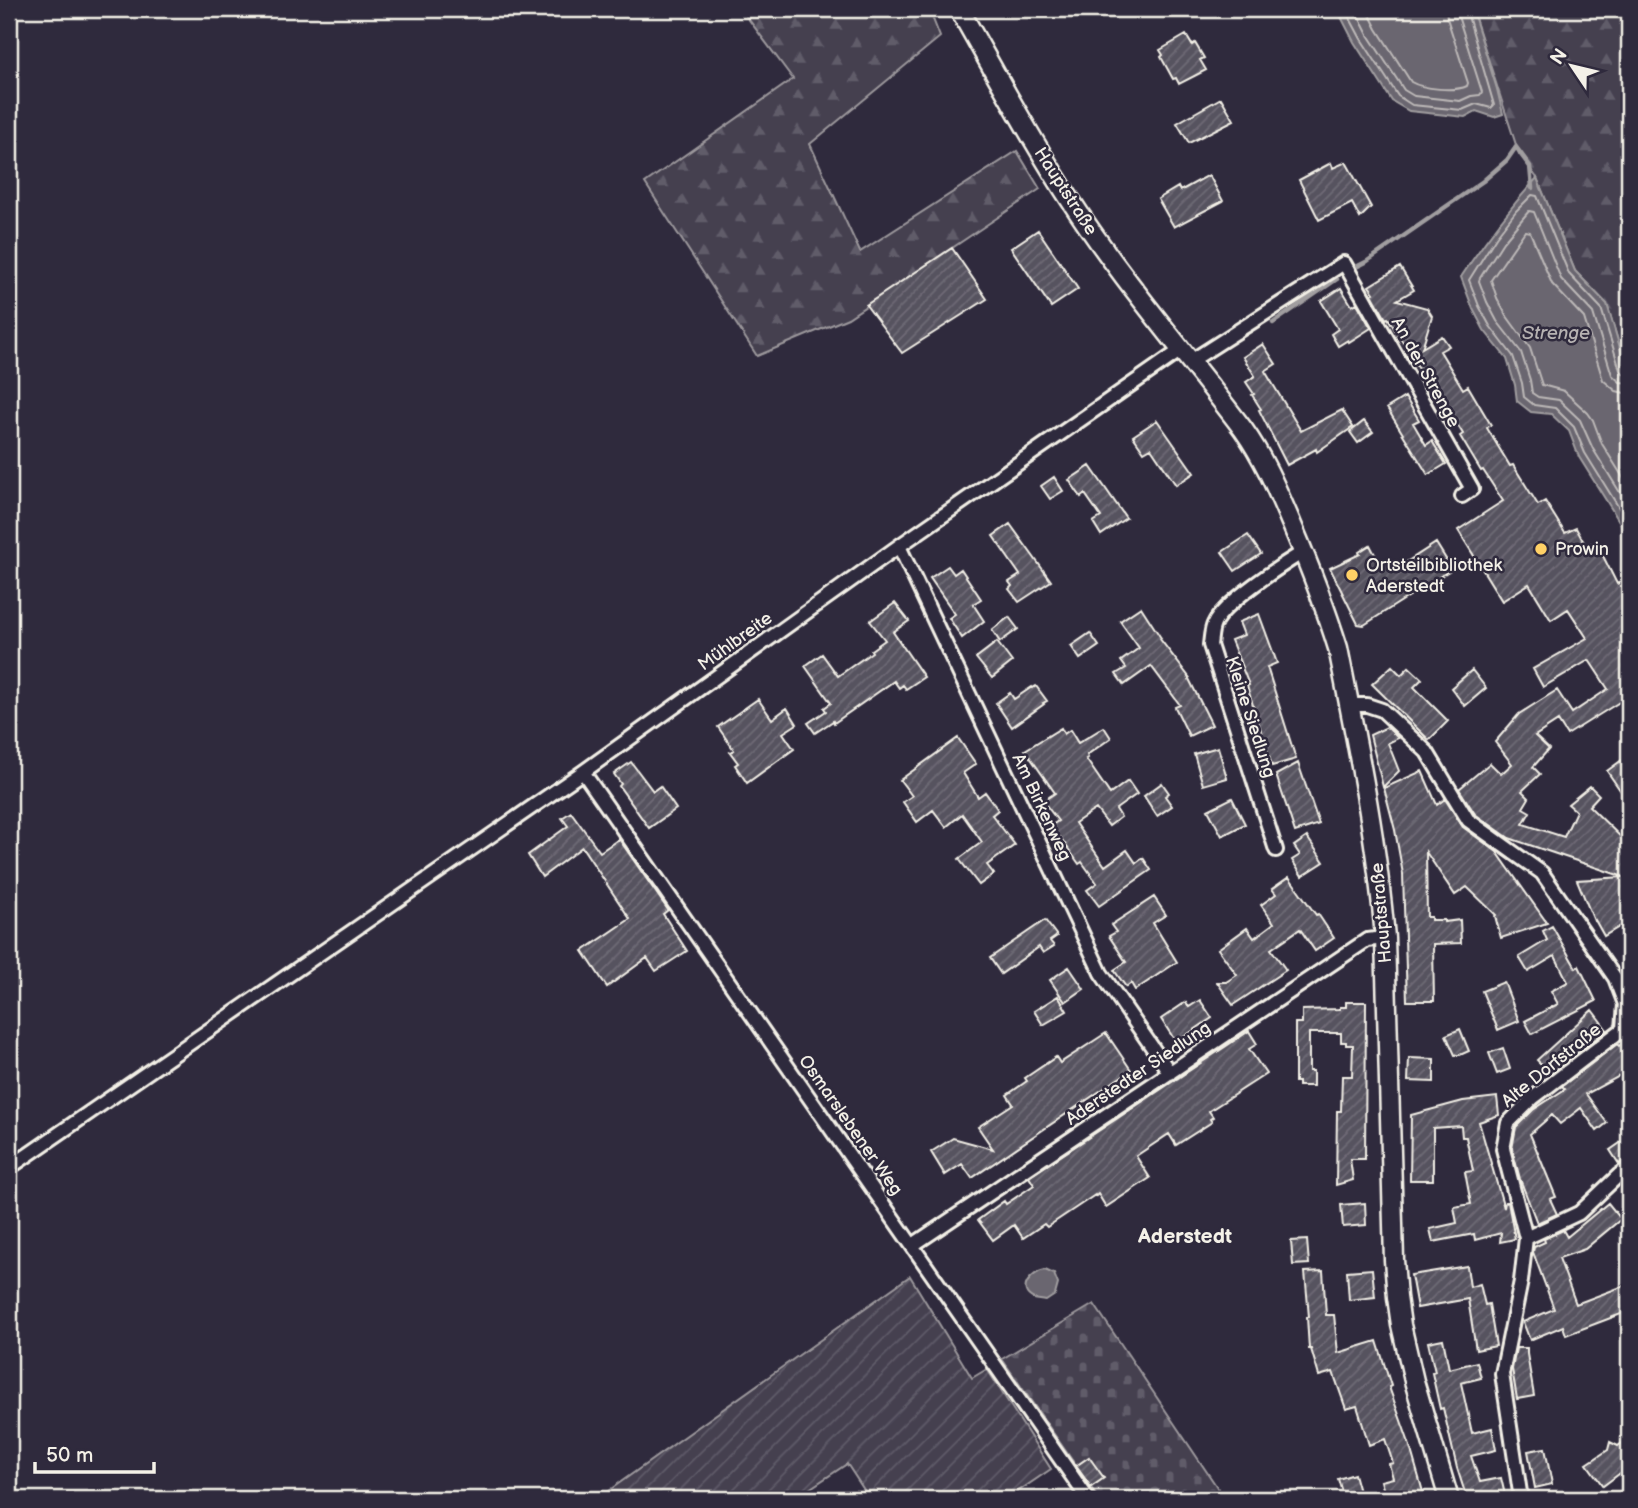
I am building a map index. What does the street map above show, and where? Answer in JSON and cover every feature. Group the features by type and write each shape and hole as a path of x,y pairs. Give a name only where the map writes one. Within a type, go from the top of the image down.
{"main road":[{"name":"Hauptstraße","path":"959,9 1070,199 1103,247 1263,459 1334,633 1350,705 1380,880 1385,938 1394,1260 1401,1325 1414,1381 1449,1499"}],"street":[{"name":"An der Strenge","path":"1186,355 1344,263 1472,489 1462,496"},
{"name":"Mühlbreite","path":"9,1168 583,772 899,546 1186,355"},
{"name":"Am Birkenweg","path":"899,546 1101,973 1170,1073"},
{"name":"Kleine Siedlung","path":"1276,850 1209,645 1214,623 1229,605 1278,567 1303,552"},
{"name":"Alte Dorfstraße","path":"1350,705 1367,705 1382,710 1427,752 1468,820 1542,873 1615,978 1625,1004 1623,1029 1533,1098 1508,1123 1503,1149 1526,1238 1521,1281 1502,1374 1521,1499"},
{"name":"Osmarslebener Weg","path":"583,772 1088,1499"},
{"name":"Aderstedter Siedlung","path":"913,1245 1367,940 1385,938"},
{"path":"1526,1238 1579,1213 1629,1168"}],"green space":[{"path":"741,9 929,9 940,37 810,144 860,252 1017,151 1040,189 848,318 757,356 645,183 793,79"},
{"path":"1472,9 1629,9 1629,378 1607,304 1575,271 1537,178 1519,154"},
{"path":"910,1276 972,1378 987,1369 1051,1469 1007,1499 870,1499 847,1464 794,1499 597,1499"},
{"path":"1094,1304 1225,1499 1099,1499 1002,1359"}],"water":[{"path":"1337,9 1472,9 1503,114 1494,117 1476,111 1465,117 1409,111 1392,101 1354,42"},
{"name":"Strenge","path":"1537,178 1575,271 1607,304 1629,378 1629,537 1579,457 1569,431 1551,414 1531,412 1517,401 1507,359 1484,330 1461,277 1497,226"},
{"path":"1045,1270 1054,1274 1058,1284 1055,1295 1046,1301 1034,1299 1028,1295 1026,1286 1035,1274"}],"building":[{"path":"1186,35 1192,45 1195,43 1204,58 1200,60 1206,70 1179,84 1176,78 1173,79 1160,50"},
{"path":"1221,98 1234,120 1189,143 1177,123"},
{"path":"1346,162 1371,207 1360,218 1352,203 1319,220 1299,180 1331,163 1333,168"},
{"path":"1209,175 1223,201 1174,227 1158,199 1178,187 1180,191"},
{"path":"1038,230 1078,289 1051,307 1011,248"},
{"path":"952,248 987,299 902,353 866,305"},
{"path":"1400,267 1414,290 1397,300 1427,308 1432,316 1422,348 1442,336 1449,346 1440,351 1463,389 1468,386 1491,425 1487,428 1538,505 1545,501 1565,533 1576,528 1586,546 1592,543 1597,552 1600,550 1617,584 1623,581 1629,591 1629,696 1567,735 1558,721 1535,736 1549,749 1533,767 1540,774 1522,791 1529,798 1523,808 1530,812 1523,824 1564,837 1576,811 1568,804 1590,786 1599,795 1589,806 1629,845 1629,921 1604,936 1594,921 1577,880 1624,877 1509,838 1475,814 1459,789 1490,763 1501,774 1512,764 1495,742 1519,714 1557,690 1572,713 1608,689 1589,660 1543,687 1533,669 1587,638 1568,609 1551,620 1529,584 1502,601 1458,530 1503,501 1483,470 1481,471 1460,436 1463,434 1435,388 1431,390 1416,364 1413,366 1407,356 1410,354 1372,294 1374,293 1369,286"},
{"path":"1341,288 1352,306 1357,303 1371,328 1338,346 1331,334 1338,329 1321,301"},
{"path":"1263,344 1276,364 1265,371 1301,431 1342,410 1353,427 1317,452 1316,449 1287,465 1246,382 1255,376 1243,357"},
{"path":"1405,397 1419,420 1413,423 1426,445 1432,441 1446,464 1428,475 1387,408"},
{"path":"1157,420 1194,473 1176,485 1151,448 1144,452 1133,436"},
{"path":"1364,421 1373,432 1358,443 1350,432"},
{"path":"1090,466 1126,518 1101,535 1093,522 1101,517 1085,494 1081,497 1069,480"},
{"path":"1054,477 1063,491 1050,499 1041,486"},
{"path":"1010,524 1051,581 1019,602 1009,589 1012,586 1009,582 1020,575 993,536"},
{"path":"1248,535 1261,554 1235,571 1222,552"},
{"path":"1436,543 1452,569 1364,625 1358,624 1330,568 1360,554 1359,552 1370,545 1381,566 1389,561 1394,570"},
{"path":"948,566 954,574 961,569 981,599 973,604 984,621 962,638 949,618 955,614 930,578"},
{"path":"895,603 909,621 893,632 924,677 906,689 903,685 899,688 894,681 815,733 808,723 826,711 824,708 831,703 805,666 822,654 838,676 885,640 870,621"},
{"path":"1141,607 1160,639 1189,677 1212,725 1189,736 1175,707 1180,705 1151,666 1124,685 1116,674 1126,668 1121,661 1139,648 1120,621"},
{"path":"1259,614 1277,663 1267,667 1296,759 1272,766 1247,686 1249,685 1231,640 1244,635 1239,622"},
{"path":"1009,617 1018,629 1000,642 992,630"},
{"path":"1090,633 1099,646 1080,659 1071,646"},
{"path":"997,642 1012,662 992,678 976,658"},
{"path":"1392,666 1401,675 1409,667 1422,679 1414,687 1448,721 1429,740 1372,684"},
{"path":"1472,670 1486,688 1465,706 1451,688"},
{"path":"1036,686 1047,701 1012,727 996,703 1010,693 1014,699"},
{"path":"758,699 772,719 787,708 797,724 783,733 794,749 747,783 735,765 738,763 730,752 734,750 718,727"},
{"path":"1104,727 1111,738 1087,755 1086,759 1110,794 1128,781 1137,794 1116,809 1121,817 1109,826 1096,809 1075,823 1105,866 1127,850 1136,863 1143,858 1151,870 1099,906 1087,890 1097,883 1082,862 1079,864 1060,837 1054,841 1046,829 1058,821 1043,801 1055,793 1025,750 1061,728 1064,734 1070,730 1078,743"},
{"path":"1387,727 1398,738 1388,743 1399,771 1383,787 1370,735"},
{"path":"958,738 976,764 963,773 978,797 985,792 998,810 992,815 1015,845 987,865 994,874 979,885 959,859 982,842 962,814 946,827 933,810 917,822 903,802 912,796 900,780"},
{"path":"1218,747 1227,778 1203,785 1194,754"},
{"path":"1622,760 1629,771 1629,803 1607,771"},
{"path":"631,762 653,791 660,786 676,809 649,828 619,786 621,784 614,774"},
{"path":"1298,763 1319,824 1295,832 1276,775"},
{"path":"1422,771 1437,805 1445,799 1463,827 1497,852 1547,923 1501,938 1496,915 1467,887 1455,895 1426,852 1427,917 1444,922 1460,920 1461,943 1433,944 1434,1001 1407,1001 1403,874 1384,788"},
{"path":"1162,783 1169,793 1165,796 1172,806 1157,816 1144,796"},
{"path":"1232,798 1245,824 1222,836 1208,810"},
{"path":"571,812 600,852 619,839 668,910 663,914 687,951 656,971 647,958 607,987 583,951 630,919 582,847 542,877 528,855 568,826 562,818"},
{"path":"1307,837 1324,862 1302,876 1292,860 1300,855 1294,846"},
{"path":"1289,877 1334,938 1315,951 1300,929 1271,949 1286,970 1233,1005 1217,982 1226,982 1237,975 1218,949 1247,928 1254,938 1274,923 1261,905 1276,894 1272,889"},
{"path":"1154,897 1166,915 1153,923 1177,962 1135,990 1131,983 1126,987 1114,970 1126,962 1109,936 1116,932 1111,925"},
{"path":"1045,920 1057,936 1050,941 1054,946 1043,953 1039,947 1001,974 990,958"},
{"path":"1552,926 1576,968 1579,966 1596,1001 1532,1034 1525,1021 1558,1004 1551,991 1568,982 1555,956 1528,972 1519,957 1547,940 1543,931"},
{"path":"1069,967 1084,989 1065,1002 1050,980"},
{"path":"1504,982 1519,1021 1498,1030 1482,991"},
{"path":"1058,996 1067,1011 1043,1025 1034,1011"},
{"path":"1200,1000 1212,1018 1176,1042 1161,1019 1186,1002 1189,1007"},
{"path":"1346,1002 1366,1002 1365,1159 1350,1159 1353,1180 1336,1185 1337,1111 1341,1111 1342,1076 1352,1076 1353,1045 1341,1042 1341,1033 1309,1033 1309,1071 1313,1071 1313,1086 1298,1086 1298,1082 1295,1082 1295,1023 1302,1023 1302,1010 1340,1009 1346,1007"},
{"path":"1592,1010 1607,1030 1550,1074 1537,1060"},
{"path":"1460,1029 1469,1051 1455,1055 1446,1035"},
{"path":"1249,1031 1257,1044 1249,1049 1266,1074 1209,1111 1213,1117 1210,1119 1212,1122 1176,1145 1169,1134 1136,1156 1150,1178 1106,1207 1098,1194 1047,1227 1044,1224 1023,1238 1014,1225 993,1240 978,1220 1004,1201 1006,1204 1034,1185 1029,1177"},
{"path":"1106,1033 1131,1070 972,1178 962,1164 945,1175 931,1152 953,1138 993,1149 978,1127 1013,1104 1007,1095 1027,1081 1025,1078 1056,1057 1060,1063"},
{"path":"1629,1038 1629,1068 1586,1094 1607,1123 1597,1131 1581,1108 1560,1124 1552,1115 1530,1134 1556,1197 1550,1199 1557,1214 1537,1223 1512,1149 1516,1127 1533,1110 1565,1089 1562,1086 1617,1044 1619,1046"},
{"path":"1503,1048 1510,1069 1497,1074 1489,1053"},
{"path":"1409,1058 1434,1059 1434,1082 1408,1081"},
{"path":"1497,1097 1499,1115 1479,1122 1504,1208 1505,1202 1508,1202 1515,1239 1500,1242 1501,1233 1475,1240 1474,1234 1433,1242 1430,1229 1457,1223 1454,1207 1471,1204 1465,1172 1473,1171 1461,1126 1433,1128 1433,1180 1410,1180 1411,1115 1463,1101"},
{"path":"1629,1137 1629,1159 1619,1164 1610,1150"},
{"path":"1365,1203 1366,1225 1343,1227 1341,1205"},
{"path":"1608,1203 1621,1219 1585,1249 1559,1258 1576,1304 1629,1284 1629,1311 1566,1335 1563,1326 1530,1340 1523,1322 1554,1309 1533,1252 1534,1247 1563,1230 1567,1237"},
{"path":"1307,1240 1309,1264 1293,1265 1291,1241"},
{"path":"1467,1266 1470,1287 1480,1284 1485,1305 1489,1304 1496,1346 1476,1350 1468,1299 1417,1308 1411,1275"},
{"path":"1372,1269 1375,1297 1349,1300 1347,1271"},
{"path":"1323,1271 1326,1315 1334,1315 1338,1353 1377,1341 1425,1499 1386,1499 1381,1481 1393,1478 1389,1464 1393,1463 1385,1439 1369,1445 1357,1406 1346,1409 1333,1372 1319,1376 1309,1349 1305,1272"},
{"path":"1443,1339 1449,1369 1477,1362 1481,1378 1461,1383 1472,1433 1492,1428 1496,1450 1471,1456 1480,1482 1501,1478 1505,1495 1467,1499 1432,1373 1435,1372 1428,1342"},
{"path":"1516,1348 1527,1348 1534,1396 1517,1399 1512,1369"},
{"path":"1629,1438 1629,1474 1619,1474 1603,1486 1587,1464 1608,1450 1610,1442 1618,1446"},
{"path":"1545,1448 1552,1484 1535,1488 1528,1451"},
{"path":"1089,1457 1104,1478 1091,1487 1076,1466"},
{"path":"1354,1474 1361,1499 1344,1499 1338,1479"}],"waterway":[{"path":"1356,267 1483,181 1507,160 1516,147 1530,166 1532,188"},
{"path":"1273,323 1337,279"}],"place":[{"name":"Prowin","path":"1541,549"},
{"name":"Ortsteilbibliothek Aderstedt","path":"1352,575"}],"district":[{"name":"Aderstedt","path":"1185,1236"}]}
